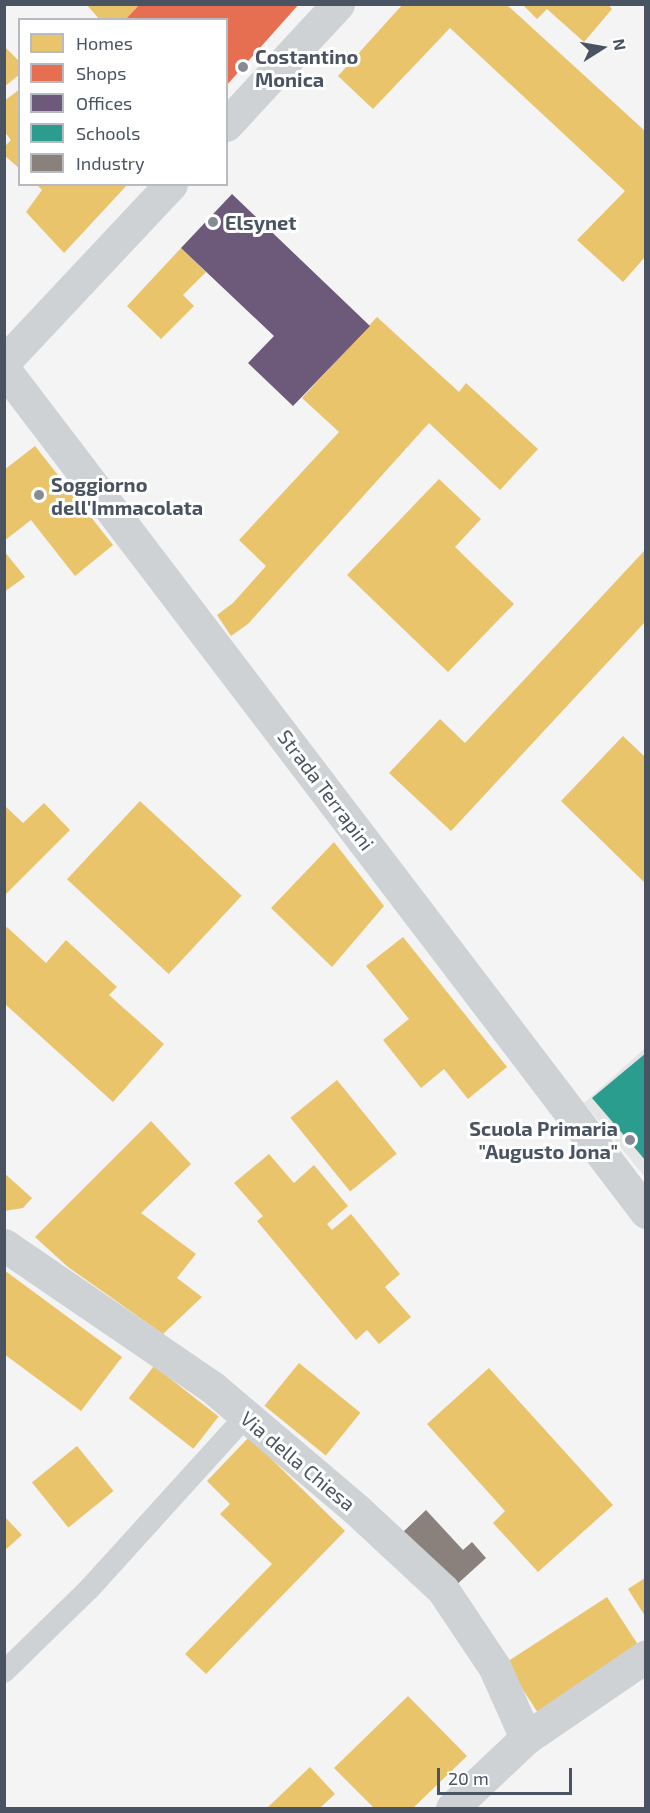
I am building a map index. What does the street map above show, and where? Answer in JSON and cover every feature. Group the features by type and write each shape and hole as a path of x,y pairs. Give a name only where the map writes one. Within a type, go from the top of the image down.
{"street":[{"path":"228,123 338,4"},
{"path":"4,362 169,186"},
{"name":"Strada Terrapini","path":"4,369 645,1212"},
{"name":"Via della Chiesa","path":"4,1245 212,1387 357,1510 443,1590 495,1668 526,1738"},
{"path":"452,1809 526,1738 645,1656"}],"lane":[{"path":"4,1672 90,1588 246,1416"}],"shaded area":[{"name":"Scuola Primaria \"Augusto Jona\"","path":"645,1048 645,1177 584,1103"}],"building: Homes":[{"path":"86,4 140,4 127,18 98,18"},
{"path":"403,4 506,4 645,131 645,257 623,282 577,240 625,191 450,28 373,109 338,76"},
{"path":"522,4 608,4 612,9 584,42 547,9 537,19"},
{"path":"4,46 18,60 18,76 4,87"},
{"path":"18,90 18,167 4,155 4,147 11,140 4,131 4,101"},
{"path":"38,186 126,186 64,253 26,212 42,190"},
{"path":"181,248 206,272 183,295 194,306 161,339 127,306"},
{"path":"377,317 459,392 466,383 538,449 500,490 429,423 248,624 231,636 217,615 233,603 266,566 239,540 339,432 302,398"},
{"name":"Soggiorno dell'Immacolata","path":"35,446 113,545 75,576 31,520 4,541 4,470"},
{"path":"439,479 481,519 455,547 514,604 448,672 347,575"},
{"path":"645,550 645,622 451,831 389,773 440,719 465,743"},
{"name":"Soggiorno dell'Immacolata","path":"4,551 25,577 4,592"},
{"path":"623,736 645,757 645,883 561,801"},
{"path":"140,801 242,896 169,974 67,879"},
{"path":"44,803 70,830 6,894 4,805 23,823"},
{"path":"334,842 384,906 332,967 271,908"},
{"path":"7,927 46,963 66,940 117,987 109,995 164,1044 113,1102 5,1004 5,929"},
{"path":"403,937 507,1067 468,1099 444,1069 421,1088 383,1040 409,1019 366,966"},
{"path":"337,1080 397,1154 350,1192 290,1118"},
{"path":"151,1121 191,1164 141,1213 196,1254 177,1278 202,1297 163,1334 68,1267 35,1237"},
{"path":"269,1154 294,1183 314,1165 348,1206 327,1224 332,1230 351,1214 400,1274 385,1287 411,1317 379,1344 367,1330 356,1340 257,1221 263,1216 234,1183"},
{"path":"4,1173 32,1198 23,1208 4,1211"},
{"path":"4,1270 122,1357 81,1411 4,1354"},
{"path":"299,1363 360,1413 326,1455 264,1406"},
{"path":"154,1366 219,1416 193,1449 129,1398"},
{"path":"489,1368 613,1505 538,1572 493,1523 505,1511 427,1424"},
{"path":"249,1437 345,1531 206,1674 185,1654 272,1564 220,1514 230,1504 207,1481"},
{"path":"77,1446 114,1491 68,1528 32,1483"},
{"path":"4,1516 22,1535 4,1551"},
{"path":"645,1578 645,1616 628,1589"},
{"path":"607,1597 640,1647 538,1713 506,1663"},
{"path":"408,1696 467,1756 413,1808 374,1808 334,1768"},
{"path":"310,1767 335,1794 320,1808 267,1808"}],"building: Shops":[{"path":"140,4 299,4 228,84 228,18 127,18"}],"building: Offices":[{"path":"232,194 370,326 293,406 248,363 274,336 181,248"}],"building: Schools":[{"name":"Scuola Primaria \"Augusto Jona\"","path":"646,1053 646,1161 592,1098"}],"building: Industry":[{"path":"426,1510 463,1550 472,1542 486,1558 454,1587 403,1532"}],"place":[{"name":"Costantino Monica","path":"243,67"},
{"name":"Elsynet","path":"213,222"},
{"name":"Soggiorno dell'Immacolata","path":"39,495"},
{"name":"Scuola Primaria \"Augusto Jona\"","path":"630,1140"}]}
